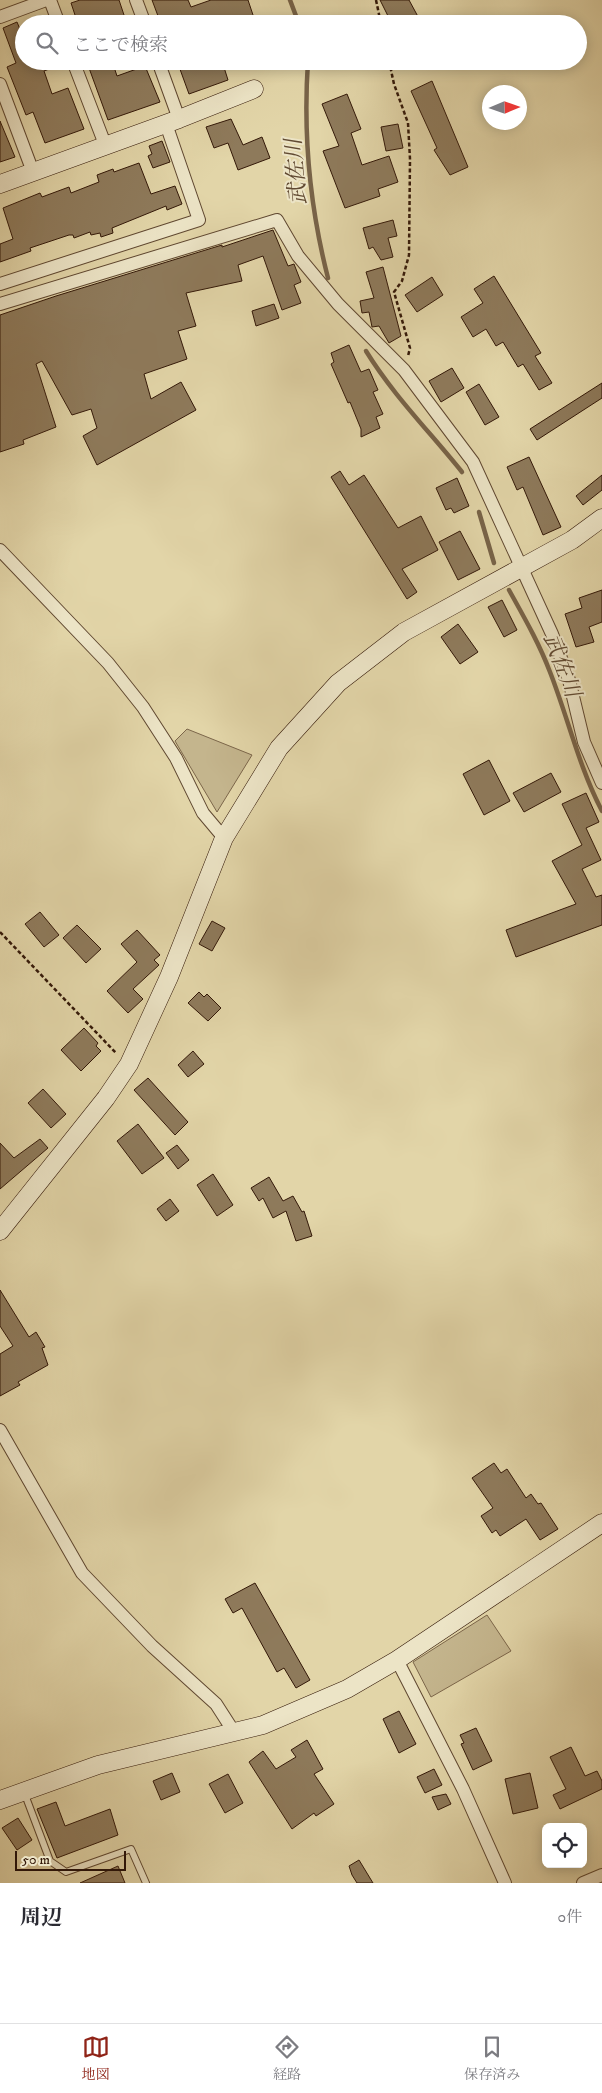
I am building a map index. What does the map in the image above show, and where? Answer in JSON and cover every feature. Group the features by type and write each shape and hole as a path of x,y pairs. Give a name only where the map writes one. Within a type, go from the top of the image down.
{"street":[{"path":"0,17 48,0 55,15"},
{"path":"136,0 142,15"},
{"path":"76,70 106,147"},
{"path":"0,284 199,220 172,122 160,70"},
{"path":"0,84 33,172"},
{"path":"0,184 106,147 254,89"},
{"path":"0,304 277,220 298,256 338,304 404,370 473,462 552,634 569,680 584,742 602,783"},
{"path":"0,1231 106,1098 129,1064 169,977 224,838 279,748 338,683 404,632 572,540 602,518"},
{"path":"0,550 108,663 143,707 176,758 204,813 224,838"},
{"path":"0,1430 82,1572 152,1646 216,1704 234,1732"},
{"path":"0,1800 98,1765 263,1725 347,1689 397,1660 602,1523"},
{"path":"397,1660 463,1790 506,1883"},
{"path":"583,1883 602,1875"}],"lane":[{"path":"24,1791 50,1862 66,1872 131,1849 146,1883"}],"path":[{"path":"376,0 379,15"},
{"path":"391,70 408,124 410,159 409,256 402,280 394,292 410,348 404,370"},
{"path":"0,932 106,1044 129,1064"}],"shaded area":[{"path":"187,729 252,755 217,812 175,741"},
{"path":"487,1615 511,1651 431,1697 413,1662"}],"building":[{"path":"80,0 119,0 124,15 75,15 71,3"},
{"path":"152,0 188,0 191,7 211,0 248,0 253,15 158,15"},
{"path":"380,0 409,0 417,15 388,15"},
{"path":"15,23 15,60 3,28"},
{"path":"15,63 15,70 47,70 44,71 52,94 68,88 84,129 45,143 33,112 26,115 7,67"},
{"path":"90,70 115,70 117,76 134,70 147,70 160,102 108,120"},
{"path":"180,70 225,70 228,80 189,94"},
{"path":"432,81 468,167 450,175 434,150 437,148 411,91"},
{"path":"347,94 361,129 351,133 362,165 389,156 398,182 378,189 380,196 345,208 323,151 339,146 322,104"},
{"path":"231,119 243,145 262,137 270,158 238,170 228,143 214,148 206,127"},
{"path":"0,121 15,157 0,162"},
{"path":"398,124 403,148 386,151 381,127"},
{"path":"162,141 170,162 153,168 148,156 152,154 149,146"},
{"path":"139,163 151,194 175,186 182,204 167,210 166,206 112,228 113,233 101,237 100,233 91,235 90,232 74,238 73,235 69,235 30,248 31,251 0,262 0,244 13,239 3,208 40,193 42,197 69,187 71,193 99,182 97,175 113,169 114,172"},
{"path":"393,220 397,236 388,238 393,257 381,260 373,247 369,249 363,228"},
{"path":"273,230 288,266 294,264 301,282 294,285 301,303 282,310 263,256 238,265 242,281 186,293 196,326 178,331 187,359 144,374 151,399 181,382 196,410 97,465 83,436 97,428 91,409 72,415 42,361 36,364 56,427 23,440 24,444 0,452 0,315"},
{"path":"383,267 401,336 389,343 379,326 372,327 369,312 362,313 360,301 374,298 366,272"},
{"path":"494,276 541,353 535,356 552,383 539,390 523,364 518,367 503,342 496,346 486,329 473,337 461,317 483,303 474,289"},
{"path":"432,277 443,295 417,312 405,295"},
{"path":"274,304 279,318 256,326 252,311"},
{"path":"349,345 361,372 369,369 378,390 373,392 383,414 376,417 380,428 361,437 361,429 350,402 348,403 331,364 334,362 331,353"},
{"path":"452,368 464,388 441,402 429,381"},
{"path":"602,383 602,398 537,440 530,429"},
{"path":"479,384 499,417 485,425 466,392"},
{"path":"529,457 561,527 543,535 523,487 517,490 507,467"},
{"path":"340,471 349,485 364,475 398,528 421,516 438,550 402,569 417,592 407,599 331,477"},
{"path":"602,475 602,490 583,505 576,496"},
{"path":"457,478 469,506 454,513 451,508 446,510 436,488"},
{"path":"460,531 480,569 458,580 439,542"},
{"path":"602,590 602,622 589,627 594,642 576,647 565,614 582,608 579,598"},
{"path":"502,600 517,630 504,637 488,607"},
{"path":"458,624 478,652 460,664 441,637"},
{"path":"489,760 510,801 484,815 463,774"},
{"path":"551,773 561,792 524,812 513,793"},
{"path":"586,793 599,822 586,828 601,860 582,869 596,897 602,895 602,925 516,957 506,930 576,904 552,861 582,845 562,804"},
{"path":"40,912 59,935 44,947 25,924"},
{"path":"212,921 225,928 212,951 199,944"},
{"path":"77,925 101,949 86,963 63,938"},
{"path":"137,930 160,955 154,960 159,965 133,989 143,999 128,1013 107,991 137,962 121,944"},
{"path":"199,992 204,997 207,994 221,1008 208,1021 188,1003"},
{"path":"84,1028 98,1043 96,1046 101,1051 81,1071 61,1050"},
{"path":"193,1051 204,1064 188,1077 178,1065"},
{"path":"148,1078 188,1122 175,1135 134,1090"},
{"path":"43,1089 66,1114 51,1128 28,1103"},
{"path":"138,1124 164,1158 142,1174 117,1141"},
{"path":"40,1139 48,1148 0,1189 0,1143 14,1158"},
{"path":"177,1145 189,1160 178,1169 166,1153"},
{"path":"213,1174 233,1205 217,1216 197,1185"},
{"path":"269,1177 283,1201 293,1196 302,1212 304,1211 312,1236 296,1241 286,1211 273,1218 263,1198 259,1201 251,1188"},
{"path":"170,1199 179,1211 166,1221 157,1209"},
{"path":"0,1290 29,1337 36,1332 45,1347 42,1348 48,1365 18,1382 20,1385 0,1396 0,1354 13,1346 0,1326"},
{"path":"494,1463 501,1473 507,1469 526,1498 531,1494 538,1504 541,1503 558,1529 540,1540 526,1519 500,1536 496,1530 492,1533 481,1516 493,1508 472,1478"},
{"path":"255,1583 310,1680 296,1688 284,1668 277,1672 242,1608 233,1613 225,1599"},
{"path":"399,1711 416,1744 399,1753 383,1719"},
{"path":"476,1728 492,1761 473,1770 461,1744 464,1743 460,1735"},
{"path":"307,1740 323,1769 314,1774 334,1804 316,1816 314,1813 292,1829 249,1762 263,1751 276,1769 296,1757 291,1750"},
{"path":"571,1747 585,1776 597,1771 602,1781 602,1789 560,1809 553,1795 566,1789 550,1757"},
{"path":"434,1769 442,1785 425,1793 417,1777"},
{"path":"172,1773 180,1792 161,1800 153,1781"},
{"path":"530,1773 538,1808 513,1814 505,1779"},
{"path":"228,1774 243,1803 225,1813 209,1784"},
{"path":"446,1794 451,1804 438,1810 432,1797"},
{"path":"56,1802 65,1826 110,1809 118,1835 57,1858 37,1809"},
{"path":"18,1818 32,1840 17,1850 2,1828"},
{"path":"359,1860 373,1883 357,1883 352,1875 349,1866"},
{"path":"118,1866 125,1883 80,1883"}],"waterway":[{"name":"武佐川","path":"290,0 296,15"},
{"name":"武佐川","path":"308,70 306,116 309,171 312,198 328,278"},
{"name":"武佐川","path":"366,351 400,398 462,472"},
{"name":"武佐川","path":"479,512 494,563"},
{"name":"武佐川","path":"509,590 546,661 587,777 602,811"}]}
